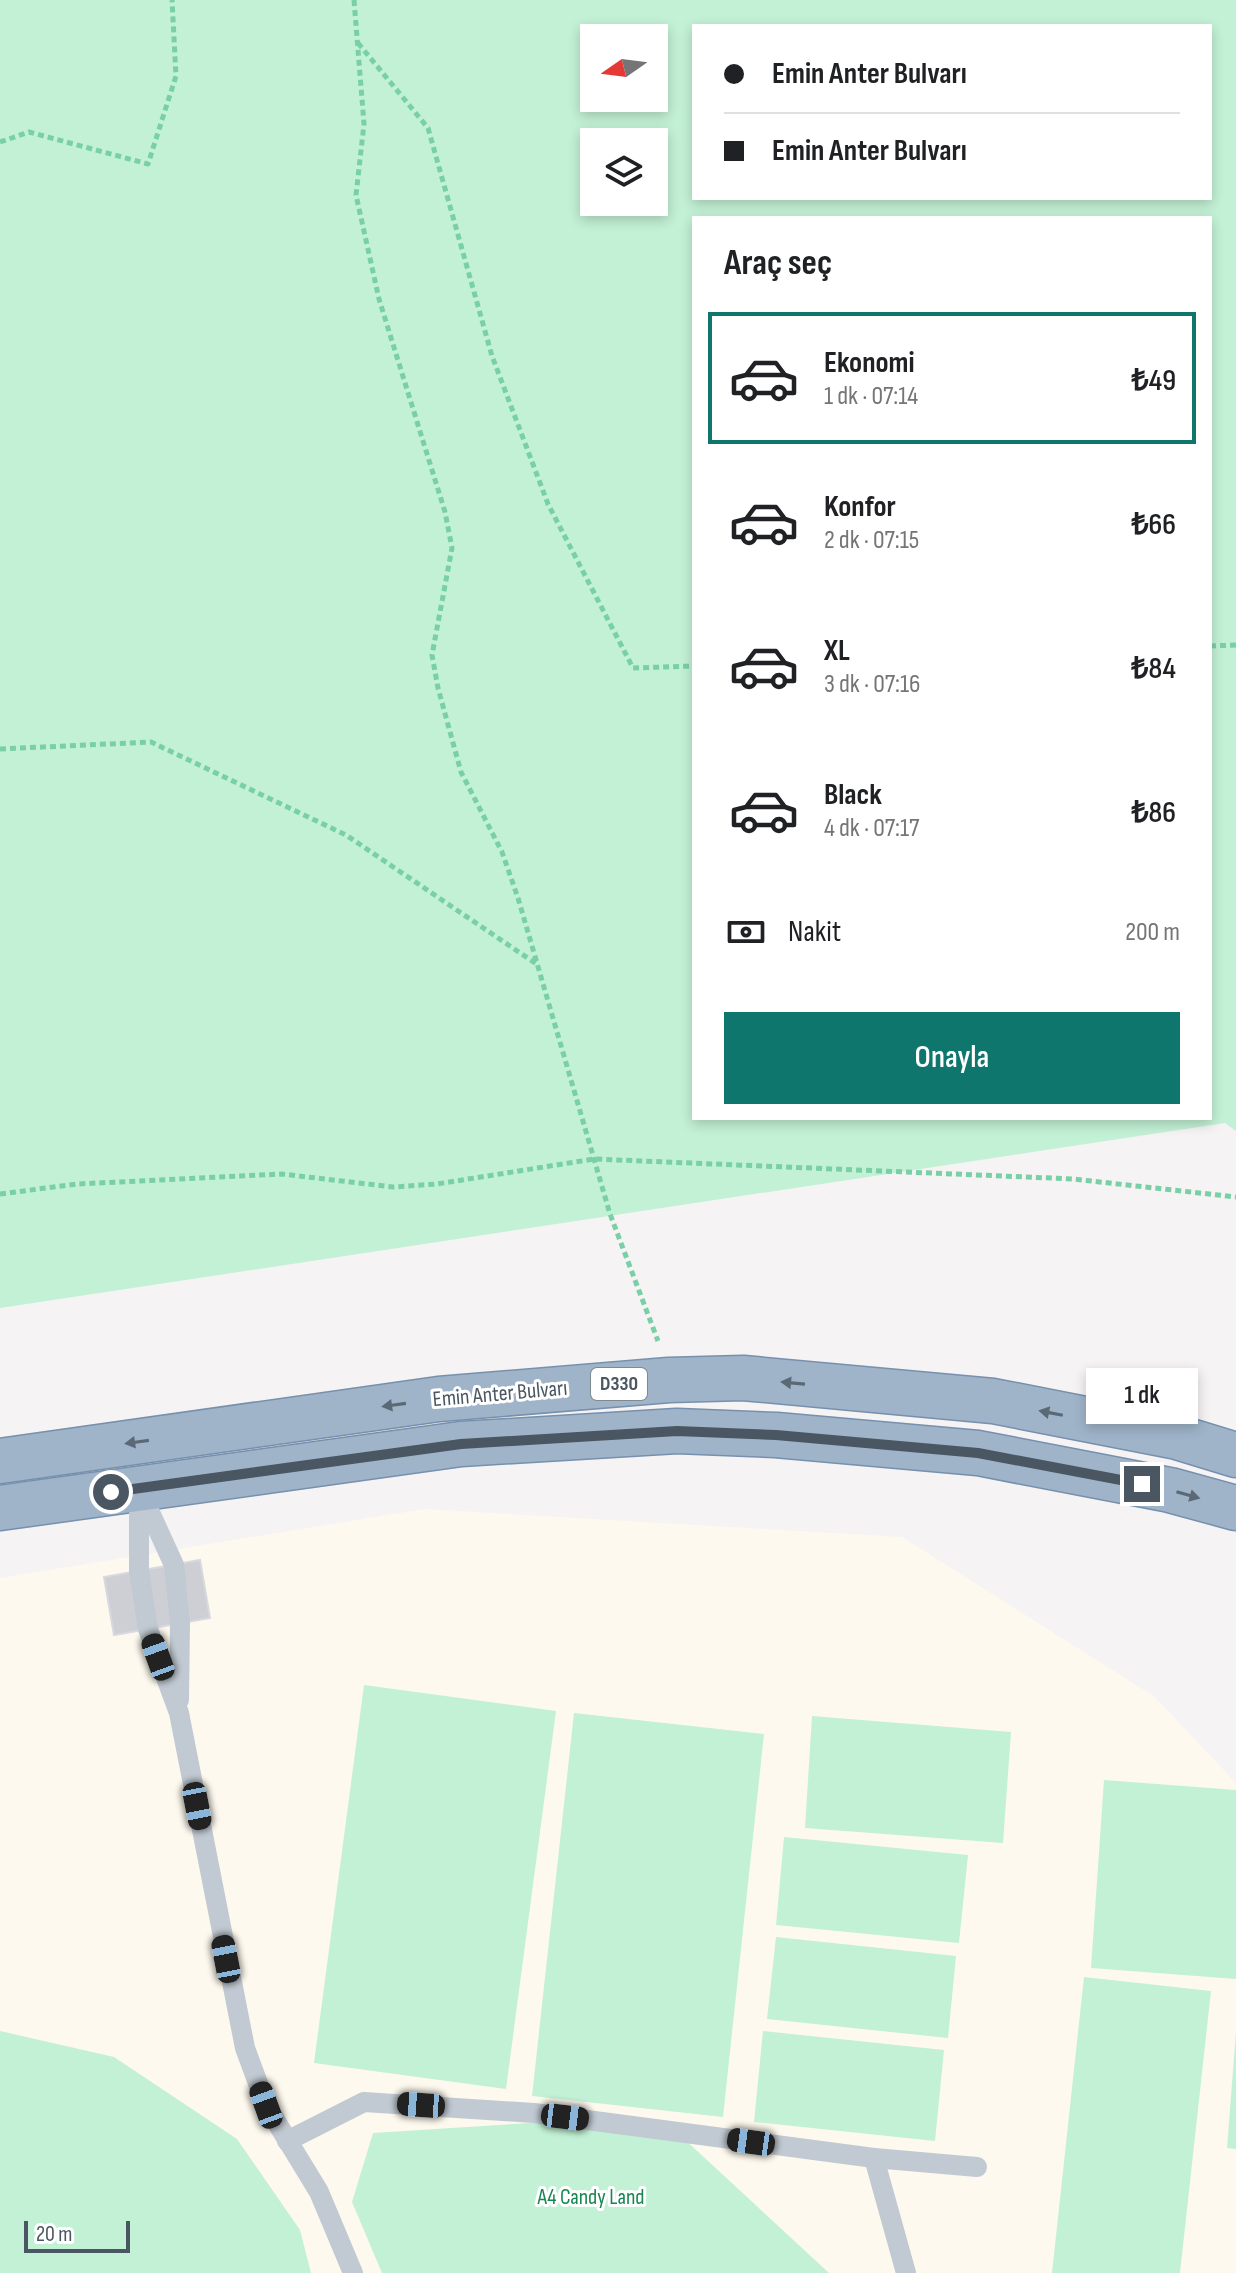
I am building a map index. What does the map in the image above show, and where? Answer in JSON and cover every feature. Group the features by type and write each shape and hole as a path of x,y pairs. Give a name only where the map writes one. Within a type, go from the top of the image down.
{"highway":[{"name":"Emin Anter Bulvarı","path":"0,1461 439,1399 669,1380 743,1378 993,1401 1177,1437 1236,1455"},
{"name":"D330","path":"0,1508 461,1444 677,1431 776,1435 978,1453 1170,1490 1236,1508"}],"lane":[{"path":"139,1488 174,1565 180,1623 179,1713"},
{"path":"139,1488 139,1571 148,1629 179,1713 245,2048 266,2105 319,2192 353,2273"},
{"path":"287,2141 364,2102 534,2113 874,2158 977,2167"},
{"path":"874,2158 906,2273"}],"path":[{"path":"0,142 29,132 148,164 176,76 172,0"},
{"path":"354,0 364,124 356,195 360,220 379,299 445,512 452,548 432,655 438,688 461,772 502,852 518,898 610,1214 652,1318 669,1380"},
{"path":"357,43 428,128 492,356 548,504 633,668 692,666"},
{"path":"1212,646 1236,645"},
{"path":"0,749 151,742 346,835 538,965"},
{"path":"0,1194 77,1184 282,1174 393,1187 437,1184 594,1159 1073,1179 1236,1197"}],"shaded area":[{"path":"424,1509 902,1537 1155,1697 1236,1783 1236,2273 0,2273 0,1578"}],"green space":[{"path":"0,0 1236,0 1236,1131 1225,1123 0,1308"},
{"path":"364,1685 556,1711 506,2089 314,2063"},
{"path":"574,1713 764,1734 723,2117 532,2096"},
{"path":"812,1716 1011,1732 1003,1843 805,1828"},
{"path":"1104,1780 1236,1790 1236,1979 1091,1968"},
{"path":"784,1837 968,1855 959,1943 776,1925"},
{"path":"776,1937 956,1956 948,2038 767,2019"},
{"path":"1084,1977 1211,1991 1180,2273 1052,2273"},
{"path":"0,2031 114,2057 237,2139 300,2230 311,2273 0,2273"},
{"path":"763,2031 944,2050 935,2141 754,2122"},
{"path":"1236,2032 1236,2149 1227,2148"},
{"name":"A4 Candy Land","path":"545,2122 668,2124 829,2273 382,2273 352,2202 373,2133"}],"building":[{"path":"200,1560 210,1618 114,1635 104,1577"}],"route":[{"path":"111,1492 461,1444 677,1431 776,1435 978,1453 1142,1484"}]}
